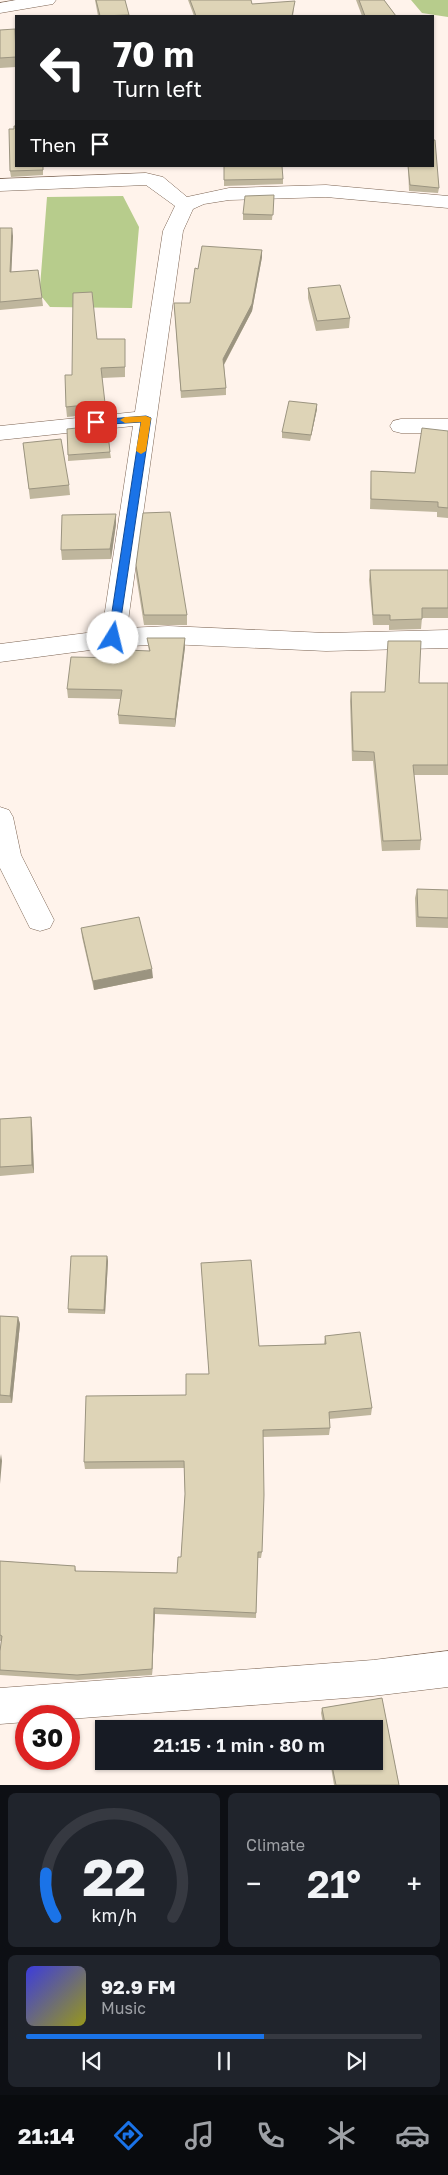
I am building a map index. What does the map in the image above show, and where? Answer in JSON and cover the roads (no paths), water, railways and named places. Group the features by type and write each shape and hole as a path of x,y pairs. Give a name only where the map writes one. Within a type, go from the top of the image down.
{"street":[{"path":"0,8 47,0"},
{"path":"0,185 146,179 156,182 184,205"},
{"path":"113,638 173,231 184,205 199,198 229,194 326,191 448,202"},
{"path":"0,433 146,418"},
{"path":"401,426 448,426"},
{"path":"0,653 113,638 168,635 326,642 448,639"},
{"path":"0,817 7,855 40,920"},
{"path":"0,1706 373,1678 448,1669"}]}
